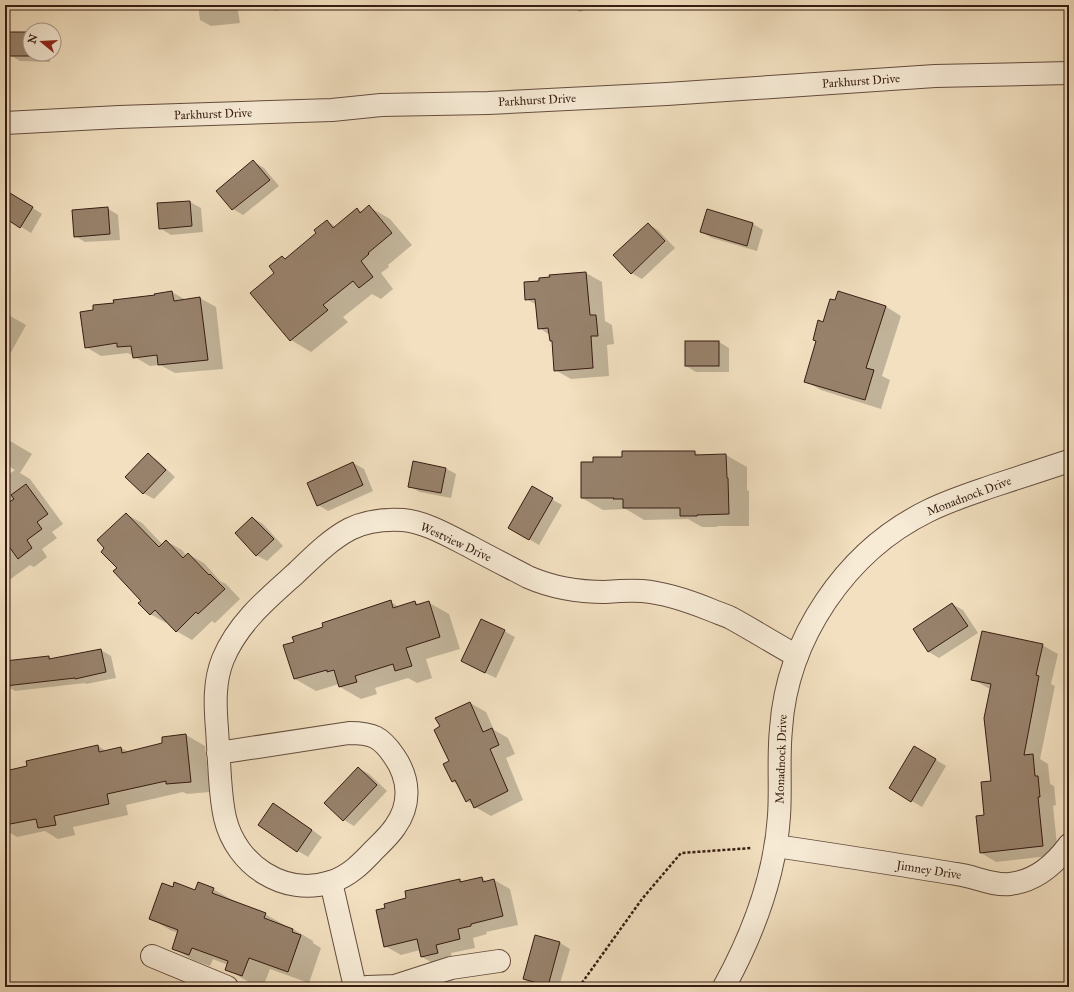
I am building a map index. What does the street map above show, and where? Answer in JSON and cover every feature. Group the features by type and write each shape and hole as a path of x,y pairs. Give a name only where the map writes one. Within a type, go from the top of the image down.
{"street":[{"name":"Parkhurst Drive","path":"5,124 119,117 332,110 381,105 488,103 659,94 935,76 1069,73"},
{"name":"Monadnock Drive","path":"724,987 756,919 770,876 776,846 779,815 781,728 784,703 789,680 797,656 816,616 841,580 856,564 889,534 907,522 946,502 1069,461"},
{"name":"Westview Drive","path":"218,753 349,733 368,734 376,737 385,745 397,761 406,781 406,802 399,820 393,829 362,863 352,871 331,882 320,885 295,885 272,878 262,872 252,865 244,856 231,834 225,820 222,797 218,753 215,713 216,685 219,670 232,641 245,622 263,603 326,544 352,528 374,521 404,520 422,524 446,534 542,584 573,591 642,591 676,597 730,617 797,656"},
{"name":"Jimney Drive","path":"776,846 959,874 998,884 1010,884 1036,877 1048,869 1069,845"},
{"path":"331,882 355,987"},
{"path":"152,956 227,987"},
{"path":"367,987 395,986 451,968 499,961"}],"path":[{"path":"579,987 642,899 681,853 776,846"}],"building":[{"path":"9,32 22,32 22,56 9,56"},
{"path":"253,160 270,180 232,210 216,191"},
{"path":"5,190 33,207 20,228 5,218"},
{"path":"190,201 192,226 159,229 157,203"},
{"path":"369,205 392,233 368,253 369,254 361,261 373,277 359,288 353,281 323,305 328,310 290,341 250,293 274,273 269,266 282,256 285,259 316,233 314,230 327,220 333,228 357,208 360,213"},
{"path":"108,207 110,234 74,237 72,210"},
{"path":"707,209 753,223 747,246 700,232"},
{"path":"648,223 665,241 631,274 613,255"},
{"path":"586,272 590,315 596,315 598,336 591,336 593,368 554,371 552,341 550,341 548,328 538,329 535,299 525,300 524,282 539,281 539,278 550,277 549,275"},
{"path":"172,291 174,301 200,297 208,360 158,365 157,355 133,358 131,346 117,347 117,343 85,348 80,312 93,310 93,305 114,303 113,300 155,295 154,294"},
{"path":"838,291 886,306 866,368 874,370 865,400 804,382 816,341 813,340 818,320 823,322 830,299 835,300"},
{"path":"685,341 719,341 719,366 685,366"},
{"path":"622,451 695,451 695,455 726,454 729,514 680,516 680,508 623,508 623,499 581,498 581,462 593,462 593,457 622,457"},
{"path":"148,453 166,470 143,494 125,477"},
{"path":"413,461 446,468 441,493 408,487"},
{"path":"353,462 363,485 317,506 307,483"},
{"path":"26,484 48,514 37,522 42,529 27,540 32,548 18,559 5,541 5,505 14,499 11,495"},
{"path":"532,486 553,498 529,540 508,528"},
{"path":"126,513 159,547 166,540 183,558 188,553 225,589 198,614 196,612 176,632 155,610 150,615 138,603 141,601 113,571 117,568 101,552 104,548 97,540"},
{"path":"252,517 274,539 256,556 235,533"},
{"path":"391,600 393,608 415,601 416,605 429,601 440,637 406,648 412,666 395,671 393,664 355,676 357,682 339,687 334,670 327,672 327,670 294,679 283,645 294,642 292,637 323,627 322,623"},
{"path":"952,603 968,626 928,652 913,629"},
{"path":"481,619 505,630 485,673 461,661"},
{"path":"982,631 1043,644 1036,675 1039,676 1024,755 1033,754 1035,776 1038,776 1040,797 1038,797 1043,846 980,853 976,816 984,815 981,782 991,781 984,718 991,684 971,680"},
{"path":"101,649 106,672 75,679 5,686 5,661 49,656 49,659"},
{"path":"470,702 483,732 492,728 499,745 490,749 508,791 474,808 470,799 466,802 455,780 452,782 443,764 449,761 434,730 440,726 435,718"},
{"path":"186,734 191,782 166,784 166,781 107,794 109,804 54,816 56,825 38,828 36,819 5,825 5,771 27,766 26,761 98,745 99,752 121,747 122,753 162,743 162,737"},
{"path":"914,746 936,759 911,802 889,788"},
{"path":"358,767 377,785 343,821 324,803"},
{"path":"273,803 312,830 297,852 258,825"},
{"path":"482,877 483,882 494,879 503,916 458,929 460,939 436,945 438,953 421,957 417,939 384,947 376,910 385,908 384,904 406,898 405,891 460,879 460,882"},
{"path":"174,882 195,890 198,882 214,888 212,893 266,913 264,918 293,929 292,932 301,935 288,972 249,958 242,976 225,970 228,961 192,948 189,955 172,949 178,930 149,919 162,883 173,887"},
{"path":"535,935 560,942 548,986 523,979"}]}
